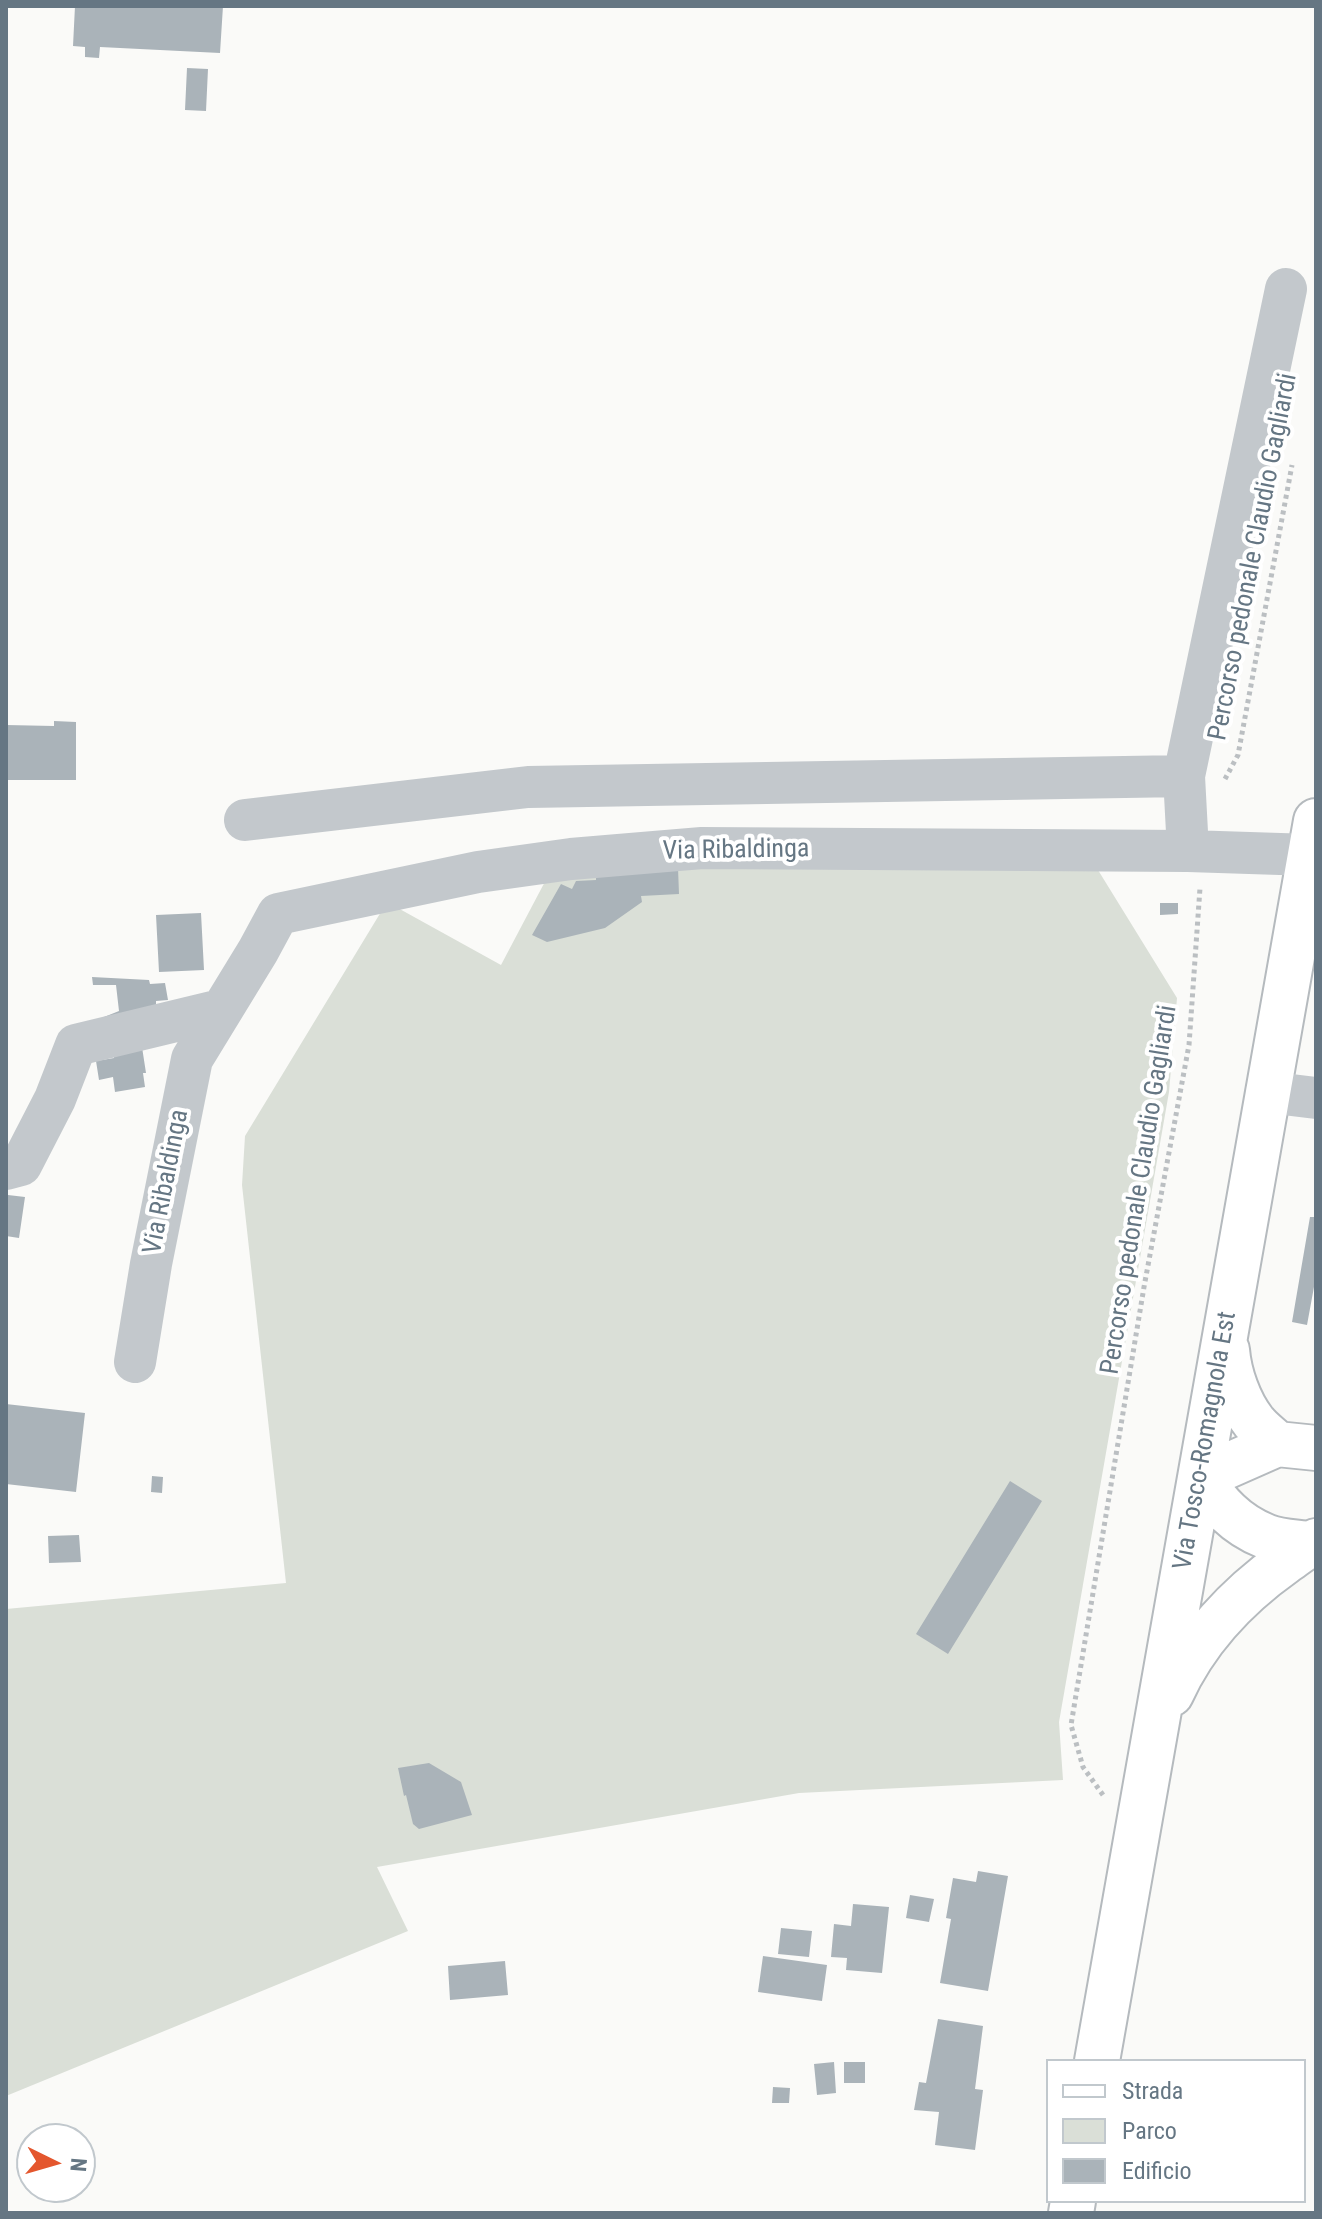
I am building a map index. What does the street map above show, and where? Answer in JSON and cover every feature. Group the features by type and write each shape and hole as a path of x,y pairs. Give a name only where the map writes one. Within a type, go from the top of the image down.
{"main road":[{"name":"Via Tosco-Romagnola Est","path":"1097,2059 1313,838"},
{"path":"1227,1319 1228,1355 1243,1405 1254,1424 1297,1446"},
{"path":"1297,1446 1200,1478 1219,1505 1244,1525 1267,1537 1313,1543"},
{"path":"1155,1729 1177,1680 1215,1625 1271,1572 1313,1543"}],"street":[{"path":"1196,852 1204,779 1286,289"},
{"path":"245,820 528,787 1204,779"},
{"name":"Via Ribaldinga","path":"135,1362 192,1059 278,914 478,872 571,859 702,848 1196,852 1313,838"},
{"path":"6,1169 21,1165 55,1099 76,1045 221,1010"},
{"path":"1267,1092 1316,1098"}],"path":[{"name":"Percorso pedonale Claudio Gagliardi","path":"1204,779 1238,755 1293,459"},
{"name":"Percorso pedonale Claudio Gagliardi","path":"1105,1798 1083,1767 1071,1725 1144,1287 1189,1045 1196,852"}],"green space":[{"path":"601,865 1098,870 1177,998 1169,1092 1059,1722 1063,1780 799,1793 377,1867 408,1931 6,2096 6,1609 286,1583 242,1185 245,1136 387,902 501,965 549,874"}],"building":[{"path":"75,6 223,6 220,53 100,47 99,58 85,57 85,47 73,46"},
{"path":"187,68 208,69 206,111 185,110"},
{"path":"54,721 76,722 76,780 6,780 6,725 54,726"},
{"path":"678,868 679,894 641,896 642,902 605,928 547,942 532,935 561,884 572,889 576,881 596,880 596,875"},
{"path":"1160,903 1178,903 1178,914 1160,915"},
{"path":"201,913 204,970 159,972 156,915"},
{"path":"92,977 165,983 168,1000 156,1001 156,1013 94,1021 119,1011 116,985 93,985"},
{"path":"142,1047 145,1087 115,1092 113,1077 99,1080 96,1061 114,1058 114,1052"},
{"path":"8,1195 25,1197 19,1238 6,1236"},
{"path":"1310,1217 1316,1217 1316,1276 1307,1325 1292,1322"},
{"path":"6,1404 85,1413 76,1492 6,1484"},
{"path":"152,1476 163,1477 162,1493 151,1492"},
{"path":"1010,1481 1042,1501 948,1654 916,1634"},
{"path":"79,1535 81,1562 49,1563 48,1536"},
{"path":"429,1763 461,1782 472,1815 419,1829 413,1824 398,1768"},
{"path":"978,1871 1008,1876 988,1991 940,1983 951,1919 946,1918 953,1878 976,1882"},
{"path":"910,1895 934,1899 929,1922 906,1918"},
{"path":"853,1904 889,1907 882,1973 846,1970 847,1958 831,1957 834,1924 851,1926"},
{"path":"781,1928 812,1931 809,1957 778,1954"},
{"path":"763,1956 827,1965 822,2001 758,1992"},
{"path":"505,1961 508,1995 450,2000 448,1966"},
{"path":"938,2019 983,2026 975,2089 983,2090 975,2150 935,2145 939,2112 914,2110 919,2082 926,2083"},
{"path":"834,2062 836,2093 817,2095 814,2064"},
{"path":"844,2062 865,2062 865,2083 844,2083"},
{"path":"773,2087 790,2088 789,2103 772,2103"}]}
